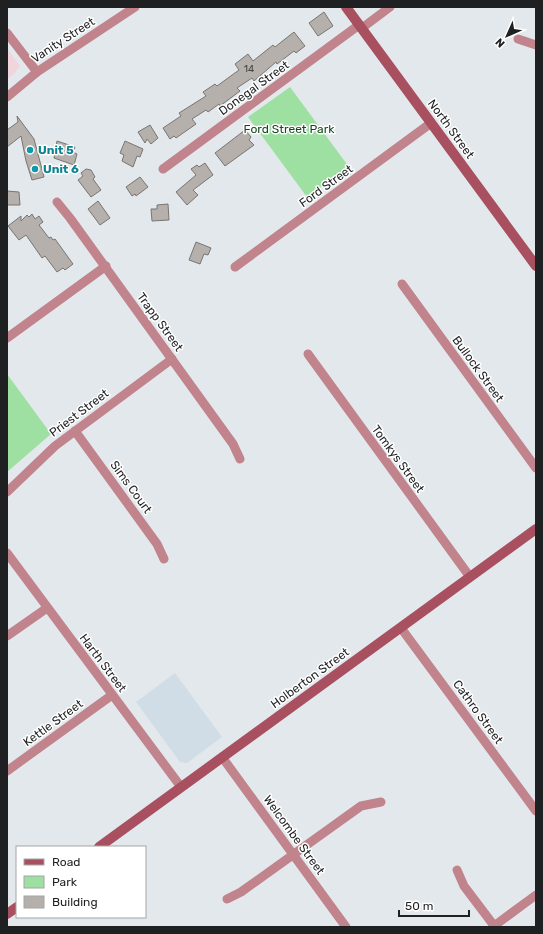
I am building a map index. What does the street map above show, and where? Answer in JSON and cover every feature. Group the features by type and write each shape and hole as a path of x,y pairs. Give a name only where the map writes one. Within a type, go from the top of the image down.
{"main road":[{"name":"North Street","path":"346,7 536,266"},
{"name":"Holberton Street","path":"99,846 536,529"},
{"path":"7,914 16,907"}],"street":[{"name":"Vanity Street","path":"7,97 37,72 135,7"},
{"name":"Donegal Street","path":"163,169 390,7"},
{"path":"7,33 37,72"},
{"path":"518,39 536,45"},
{"name":"Ford Street","path":"235,267 431,123"},
{"name":"Trapp Street","path":"57,202 106,266 233,444 240,459"},
{"path":"7,338 106,266"},
{"name":"Bullock Street","path":"402,284 536,468"},
{"name":"Tomkys Street","path":"308,354 470,578"},
{"name":"Priest Street","path":"7,492 55,446 172,359"},
{"name":"Sims Court","path":"75,431 157,544 164,559"},
{"name":"Harth Street","path":"7,553 181,787"},
{"path":"7,636 47,608"},
{"name":"Cathro Street","path":"401,628 536,810"},
{"name":"Kettle Street","path":"7,771 112,695"},
{"name":"Welcombe Street","path":"222,757 346,927"},
{"path":"227,898 241,892 361,806 381,802"},
{"path":"457,870 464,886 495,926 536,895"}],"shaded area":[{"path":"7,48 20,66 14,74 7,79"},
{"path":"175,673 222,737 187,763 180,762 136,702"}],"green space":[{"name":"Ford Street Park","path":"290,87 349,167 307,197 248,117"},
{"path":"7,374 51,434 7,472"}],"building":[{"path":"324,12 333,26 318,36 309,23"},
{"path":"294,32 305,46 296,53 294,51 277,64 276,62 254,81 252,78 237,88 240,91 220,106 219,104 208,112 206,110 192,119 196,124 176,138 174,136 170,139 163,128 181,116 179,113 206,96 203,92 215,84 217,86 239,70 235,64 248,54 253,61 273,45 275,47"},
{"path":"17,116 34,139 44,177 32,180 26,161 21,136 7,147 7,130 18,122"},
{"path":"150,125 158,138 151,144 147,139 145,143 138,132"},
{"path":"245,130 251,137 249,140 254,145 225,166 215,153"},
{"path":"57,141 75,147 73,152 77,154 74,165 54,158"},
{"path":"125,141 143,149 140,157 137,156 133,167 122,161 124,155 120,153"},
{"path":"205,163 213,175 193,190 198,195 187,205 176,192 196,175 191,169 197,165 199,167"},
{"path":"86,169 91,170 95,177 93,179 101,190 91,197 78,180 83,176 81,173"},
{"path":"140,177 148,187 136,196 135,194 132,196 126,187"},
{"path":"7,191 19,192 20,205 7,205"},
{"path":"98,201 110,218 100,225 88,209"},
{"path":"168,204 169,220 152,221 151,209 157,209 157,205"},
{"path":"32,214 35,219 39,216 43,222 39,225 49,238 51,237 53,240 55,239 73,264 65,270 63,268 57,272 45,256 42,258 26,235 19,240 8,226 21,216 21,221 27,215 29,217"},
{"path":"196,242 211,248 208,255 204,254 200,264 189,260"}],"place":[{"name":"Unit 5","path":"30,150"},
{"name":"Unit 6","path":"35,169"}]}
